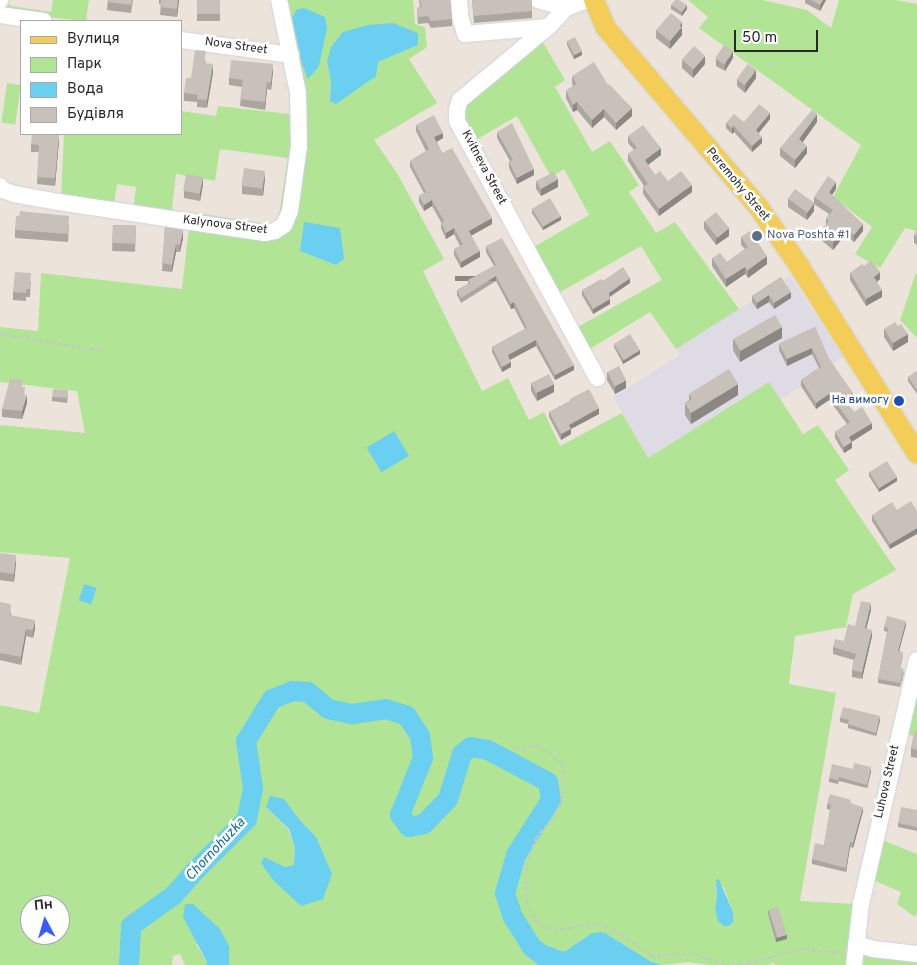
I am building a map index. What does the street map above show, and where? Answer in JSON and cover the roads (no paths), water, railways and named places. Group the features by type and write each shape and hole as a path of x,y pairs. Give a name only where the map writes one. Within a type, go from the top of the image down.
{"main road":[{"name":"Peremohy Street","path":"594,0 606,28 759,208 802,271 917,454"}],"street":[{"name":"Kalynova Street","path":"0,186 14,194 59,202 265,233 275,231 284,226 290,211 299,146 298,93 279,0"},
{"path":"459,0 460,16 465,34 548,27"},
{"path":"538,0 566,8"},
{"name":"Kvitneva Street","path":"587,0 566,8 548,27 460,100 457,110 458,120 596,378"},
{"path":"0,15 37,20"},
{"name":"Nova Street","path":"182,40 291,55"},
{"name":"Luhova Street","path":"854,965 861,904 917,660"},
{"path":"856,944 874,949 917,954"}],"water":[{"path":"304,8 325,17 327,28 319,66 308,79 302,64 292,18 296,10"},
{"path":"393,23 418,33 418,45 378,62 376,76 336,104 330,101 331,80 327,61 331,47 343,32 368,25"},
{"path":"304,222 340,228 344,259 336,265 300,251"},
{"path":"394,431 409,456 382,472 367,447"},
{"path":"84,584 96,588 91,604 79,600"},
{"path":"270,796 284,799 316,837 332,874 323,899 301,906 273,880 261,863 264,857 285,867 294,865 295,848 289,829 266,807"},
{"path":"716,879 719,880 733,912 733,922 729,926 724,926 718,921 715,909 717,897"},
{"path":"185,904 193,904 220,929 229,946 229,965 206,965 207,962 183,917"},
{"path":"592,933 605,933 650,961 662,965 540,965 534,959 532,950 536,946 540,949 546,945 564,952"}],"waterway":[{"name":"Chornohuzka","path":"129,965 131,926 174,895 247,819 253,788 246,741 272,699 293,691 308,692 328,709 352,714 386,709 407,716 420,736 423,758 400,815 409,827 424,824 448,799 462,754 471,747 488,750 548,782 551,800 516,855 505,893 513,917 532,947 547,959 583,965"}],"place":[{"name":"Nova Poshta #1","path":"757,236"},
{"name":"На вимогу","path":"899,401"}]}
